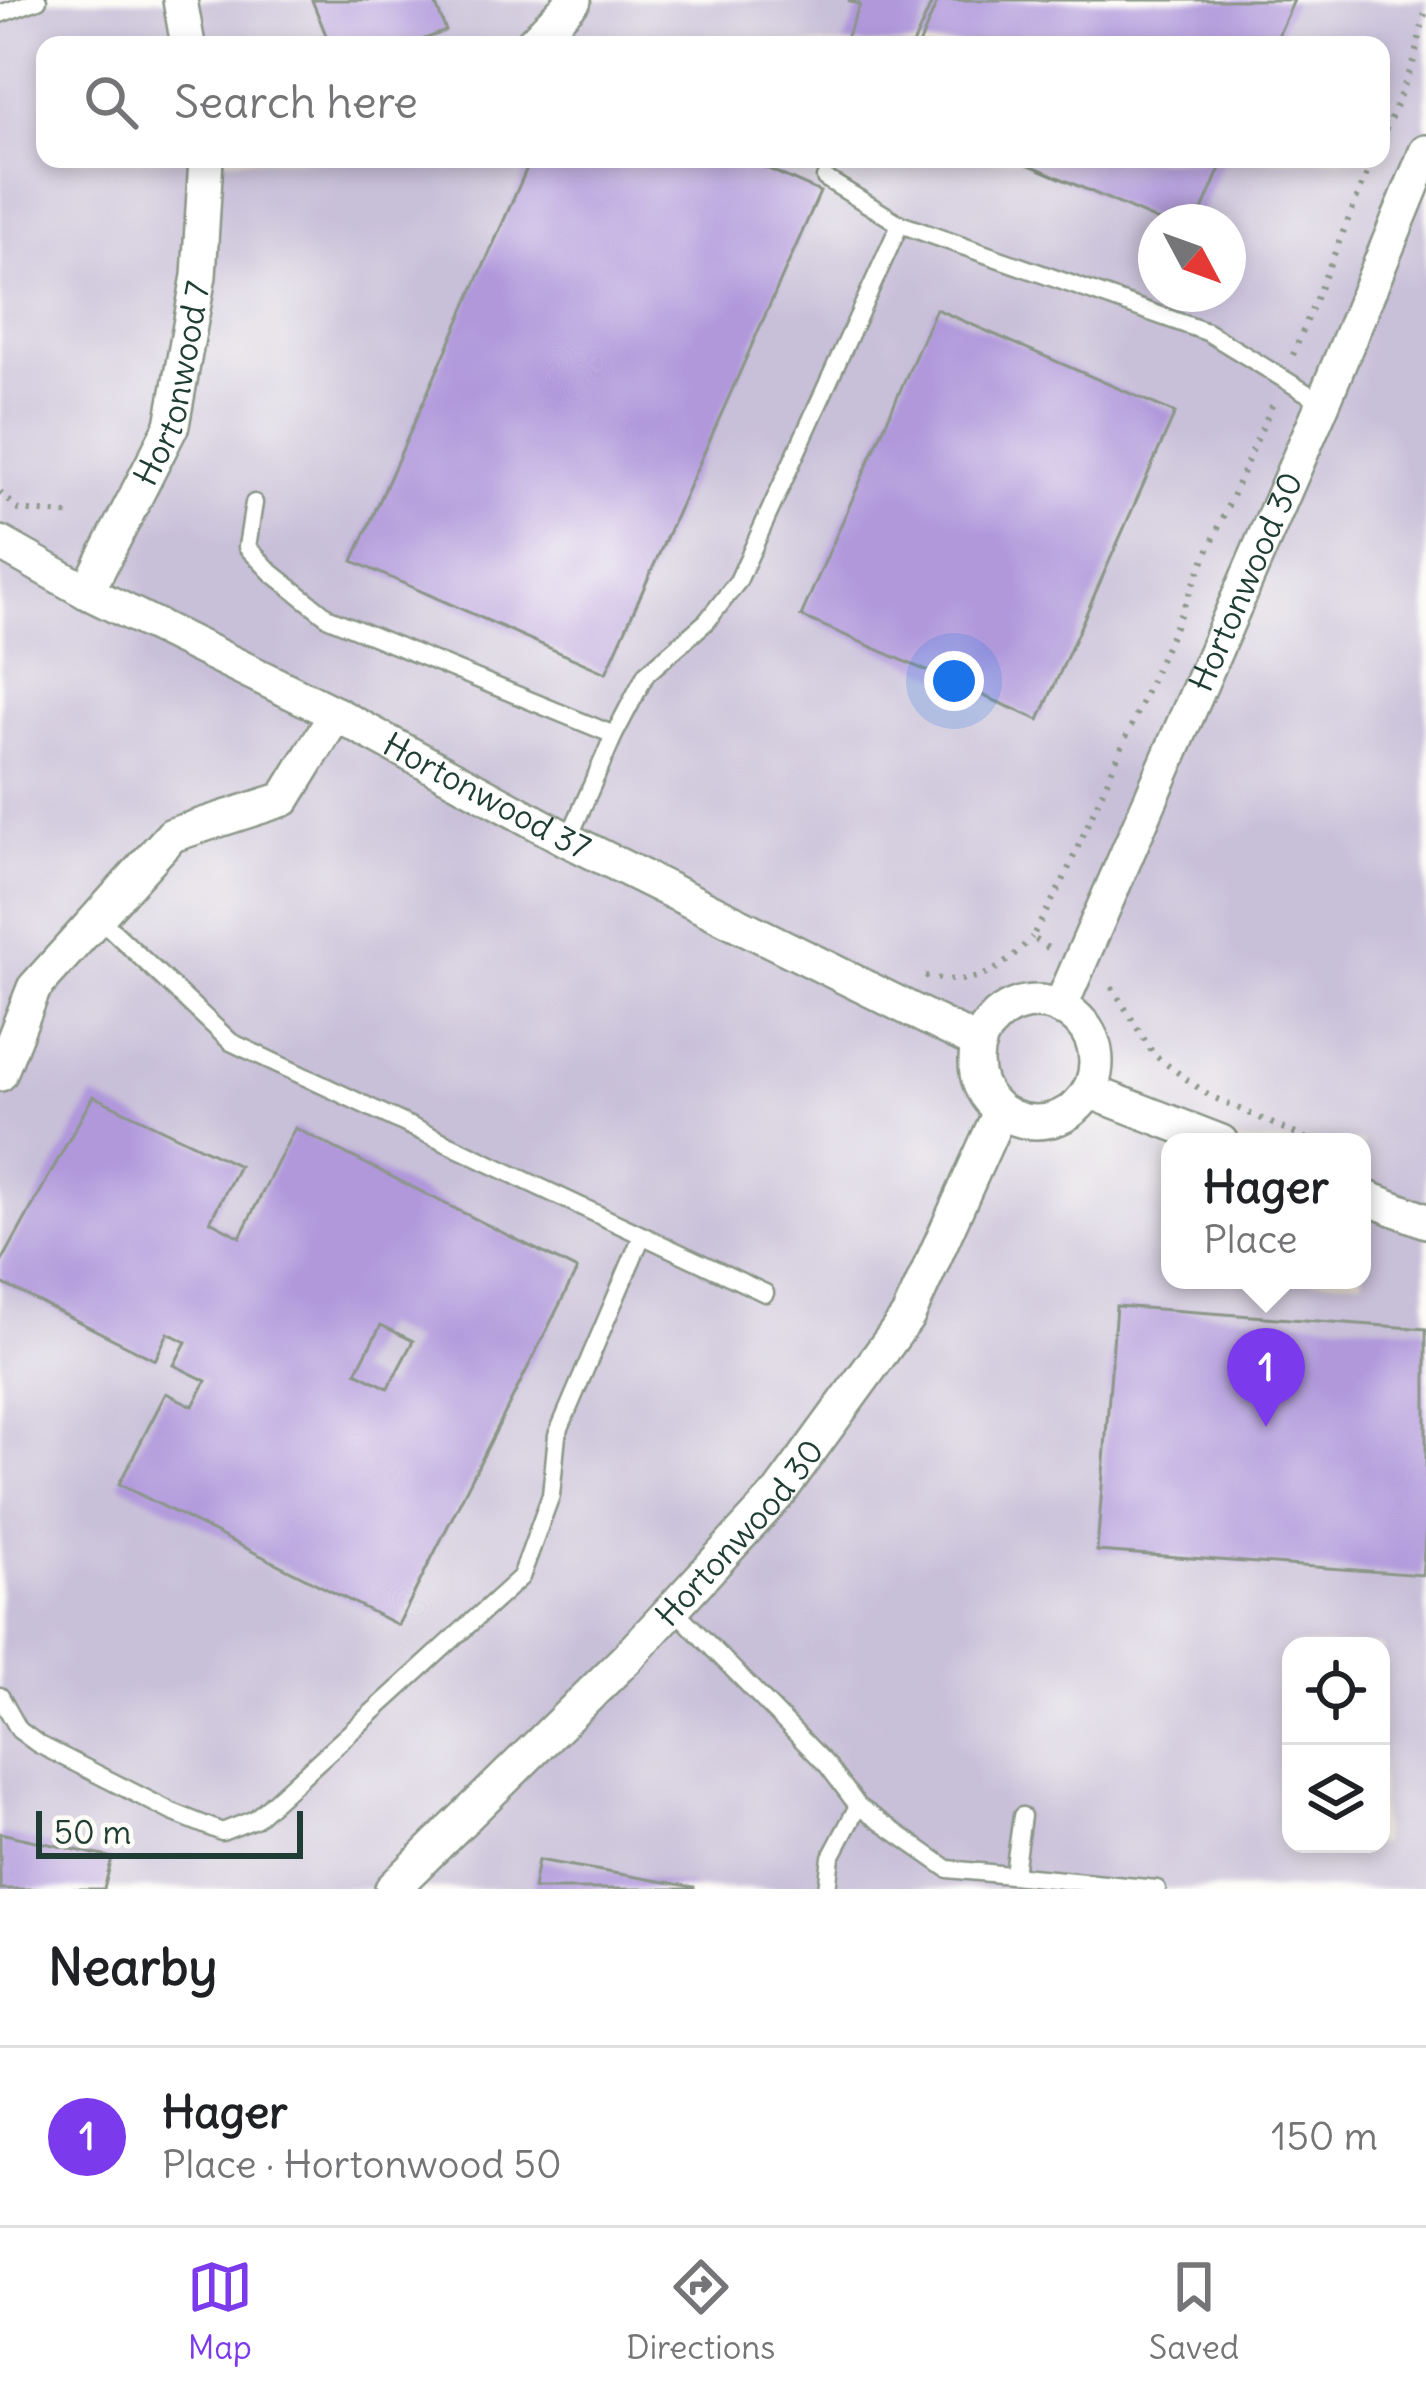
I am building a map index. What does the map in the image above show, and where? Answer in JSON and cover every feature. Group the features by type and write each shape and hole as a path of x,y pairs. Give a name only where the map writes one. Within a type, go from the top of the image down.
{"street":[{"path":"180,0 186,36"},
{"path":"540,36 574,0"},
{"name":"Hortonwood 30","path":"1060,1008 1323,404 1426,152"},
{"name":"Hortonwood 7","path":"87,592 172,424 199,276 205,168"},
{"name":"Hortonwood 37","path":"0,543 87,592 336,714 568,840 978,1043"},
{"path":"0,1074 34,988 172,835 284,799 336,714"},
{"path":"1036,1002 1060,1008 1071,1013 1091,1037 1096,1058 1089,1091 1076,1108 1044,1123 1023,1122 1000,1112 986,1096 978,1081 978,1043 988,1025 1015,1005 1036,1002"},
{"path":"1089,1091 1199,1133"},
{"name":"Hortonwood 30","path":"392,1889 673,1608 779,1493 908,1316 1000,1112"},
{"path":"1371,1200 1426,1221"}],"lane":[{"path":"0,14 38,0"},
{"path":"824,178 900,224 1194,327 1323,404"},
{"path":"568,840 646,674 707,621 739,581 900,224"},
{"path":"254,503 247,547 328,618 614,735"},
{"path":"98,916 231,1042 765,1293"},
{"path":"0,1696 19,1730 38,1744 172,1812 222,1832 255,1820 521,1577 551,1495 557,1435 643,1236"},
{"path":"673,1608 828,1766 858,1806 948,1869 1157,1889"},
{"path":"827,1889 831,1857 858,1806"},
{"path":"1014,1873 1022,1816"}],"path":[{"path":"1390,119 1413,64 1426,9"},
{"path":"921,975 955,982 992,972 1032,937 1073,860 1239,488 1369,168"},
{"path":"0,492 19,510 75,515"},
{"path":"1032,937 1048,948"},
{"path":"1112,987 1154,1055 1208,1095 1294,1133"}],"shaded area":[{"path":"0,0 1426,0 1426,1889 0,1889"}],"building":[{"path":"312,0 434,0 446,31 433,36 326,36"},
{"path":"848,0 933,0 917,36 847,36 860,5"},
{"path":"938,0 1294,0 1278,36 923,36"},
{"path":"527,168 766,168 820,192 606,673 353,561"},
{"path":"1037,168 1220,168 1205,204 1138,204 1138,212"},
{"path":"936,309 1175,413 1039,720 801,616"},
{"path":"93,1096 239,1166 210,1221 240,1237 295,1128 577,1270 398,1625 119,1484 166,1393 193,1406 206,1381 174,1365 186,1342 168,1333 155,1360 0,1282 0,1265","holes":["381,1325 413,1341 388,1388 356,1372"]},
{"path":"1116,1306 1426,1329 1422,1575 1097,1551"},
{"path":"0,1833 112,1858 104,1889 0,1889"},
{"path":"538,1860 694,1887 694,1889 533,1889"}],"place":[{"name":"Hager","path":"1266,1427"}]}
